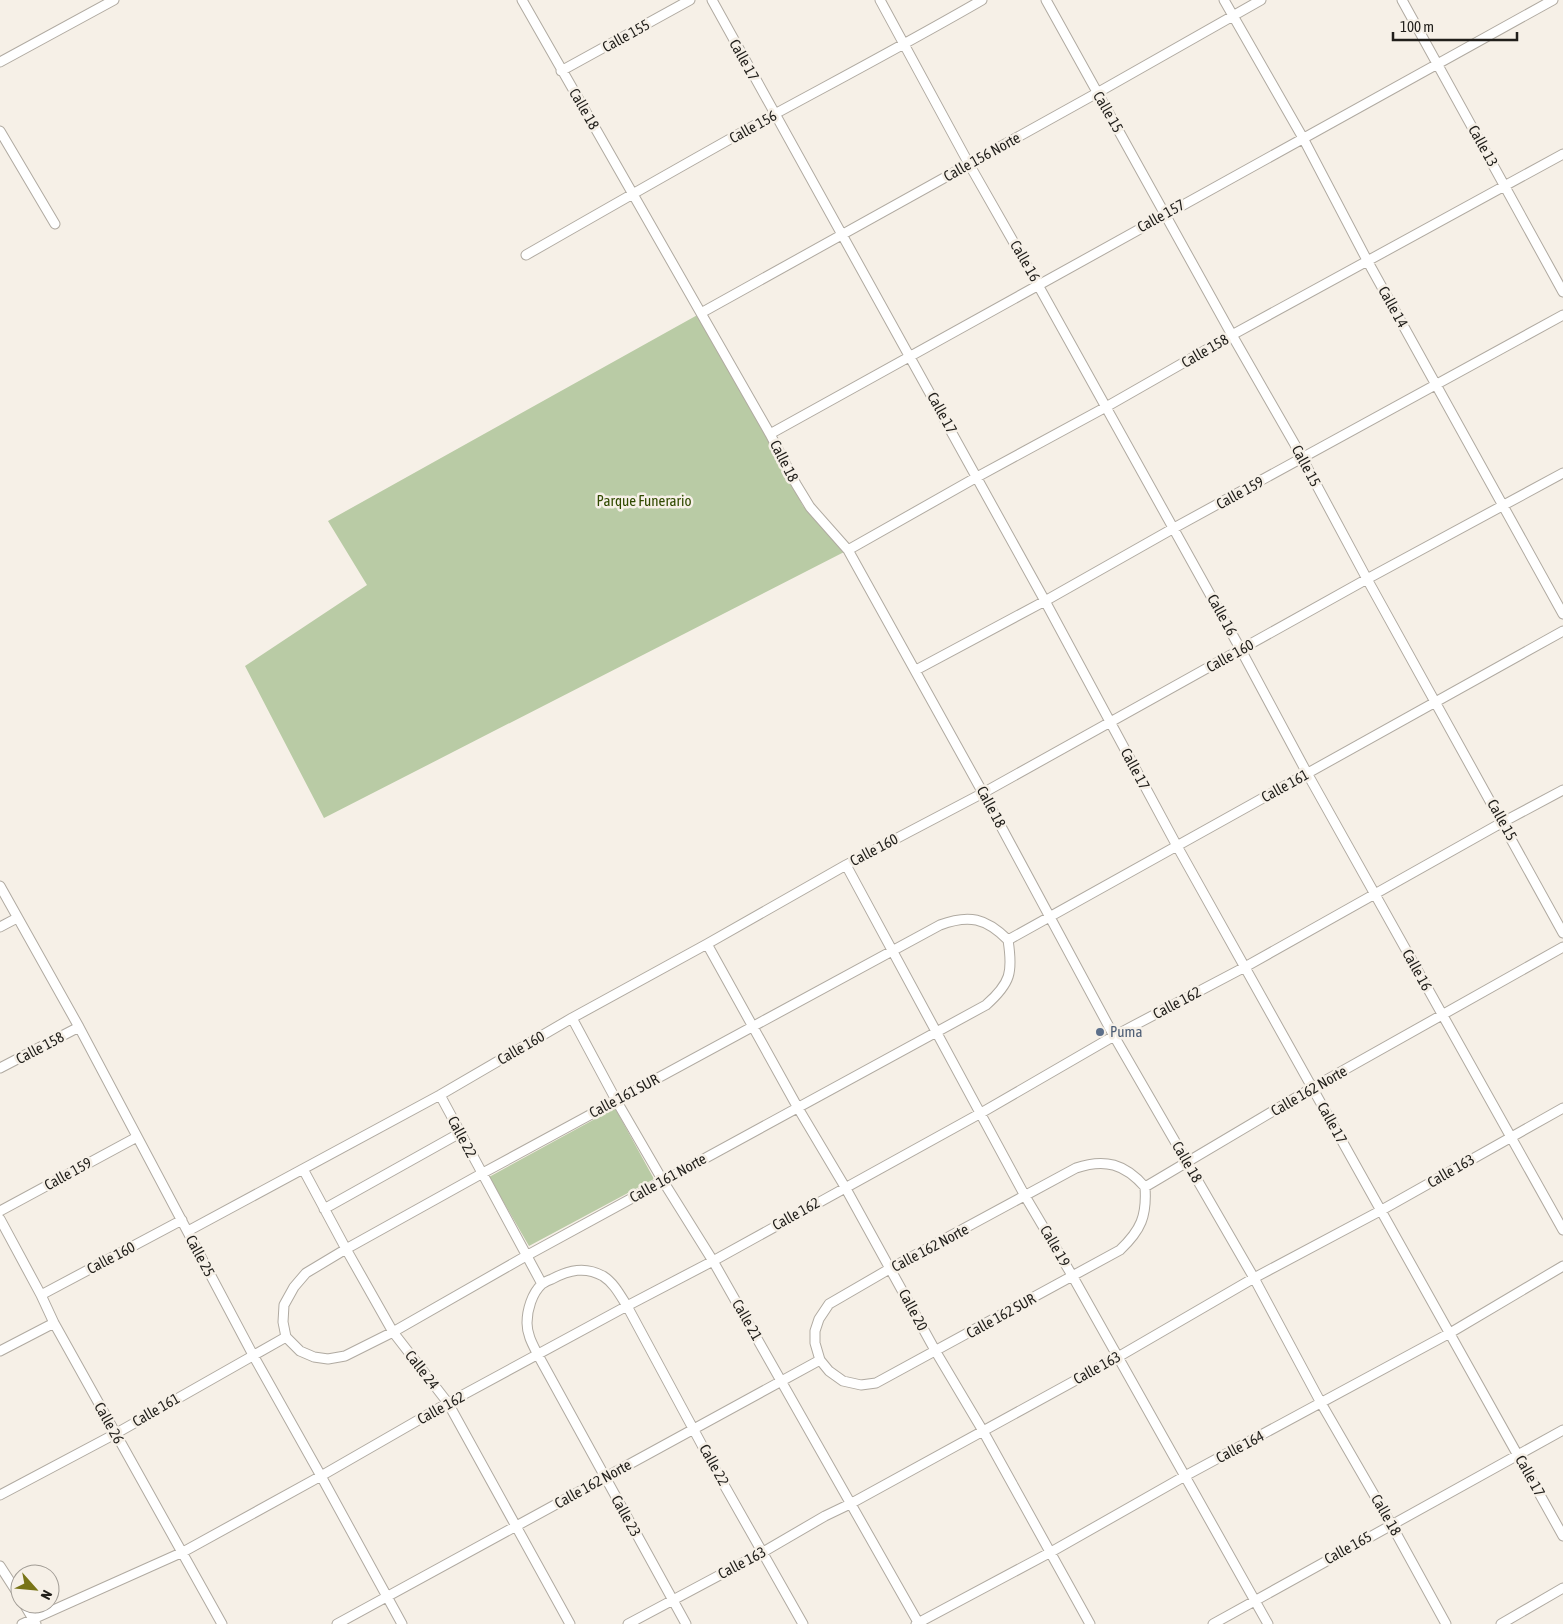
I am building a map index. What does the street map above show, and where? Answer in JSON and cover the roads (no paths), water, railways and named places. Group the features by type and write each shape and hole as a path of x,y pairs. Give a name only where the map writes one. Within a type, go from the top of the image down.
{"street":[{"path":"0,62 114,0"},
{"name":"Calle 18","path":"522,0 634,193 770,434 796,484 810,507 848,550 916,670 1114,1036 1254,1278 1321,1404 1391,1524 1446,1624"},
{"name":"Calle 155","path":"562,71 690,0"},
{"name":"Calle 17","path":"712,0 977,477 1177,846 1563,1536"},
{"name":"Calle 16","path":"880,0 969,164 1174,528 1374,894 1563,1230"},
{"name":"Calle 156","path":"526,255 775,114 904,45 982,0"},
{"name":"Calle 15","path":"1046,0 1302,458 1563,933"},
{"name":"Calle 14","path":"1224,0 1302,138 1368,262 1563,614"},
{"name":"Calle 156 Norte","path":"701,312 1261,0"},
{"name":"Calle 13","path":"1402,0 1563,292"},
{"name":"Calle 157","path":"770,434 1552,0"},
{"path":"0,131 54,224"},
{"name":"Calle 158","path":"848,550 1232,335 1563,154"},
{"name":"Calle 159","path":"916,670 1045,601 1174,528 1563,315"},
{"name":"Calle 160","path":"188,1232 440,1095 572,1018 846,865 983,793 1367,579 1563,473"},
{"name":"Calle 161","path":"1008,940 1563,631"},
{"name":"Calle 162","path":"22,1624 34,1621 183,1552 448,1403 713,1261 981,1113 1114,1036 1245,967 1502,822 1563,790"},
{"name":"Calle 19","path":"846,865 1025,1196 1268,1624"},
{"name":"Calle 25","path":"0,886 79,1027 253,1355 402,1624"},
{"path":"0,927 17,918"},
{"name":"Calle 161 SUR","path":"286,1337 283,1322 284,1305 294,1286 306,1273 481,1174 940,925 956,919 970,918 988,925 1000,932 1008,940"},
{"name":"Calle 161 Norte","path":"286,1337 300,1351 314,1357 328,1359 345,1356 393,1332 526,1256 986,1005 998,995 1007,981 1011,967 1008,940"},
{"name":"Calle 20","path":"707,944 798,1108 891,1268 936,1352 983,1430 1090,1624"},
{"name":"Calle 162 Norte","path":"337,1624 820,1360 814,1343 815,1331 819,1319 829,1304 891,1268 1076,1168 1090,1163 1106,1162 1120,1167 1135,1176 1145,1187 1312,1088 1563,947"},
{"name":"Calle 21","path":"572,1018 616,1100 663,1181 713,1261 918,1624"},
{"name":"Calle 158","path":"0,1068 79,1027"},
{"name":"Calle 22","path":"440,1095 542,1284 562,1273 588,1270 604,1277 614,1286 627,1306 803,1624"},
{"name":"Calle 163","path":"628,1624 1118,1357 1254,1278 1380,1211 1563,1108"},
{"path":"324,1209 460,1133"},
{"name":"Calle 159","path":"0,1211 137,1137"},
{"name":"Calle 24","path":"303,1169 393,1332 448,1403 570,1624"},
{"name":"Calle 162 SUR","path":"820,1360 828,1371 842,1380 861,1385 876,1383 936,1352 1120,1250 1132,1238 1144,1215 1145,1187"},
{"name":"Calle 26","path":"0,1219 54,1323 222,1624"},
{"name":"Calle 160","path":"41,1296 182,1220"},
{"name":"Calle 164","path":"918,1624 1051,1552 1185,1476 1450,1333 1563,1266"},
{"name":"Calle 23","path":"542,1284 534,1295 529,1308 527,1323 530,1338 538,1356 686,1624"},
{"path":"0,1351 54,1323"},
{"name":"Calle 161","path":"0,1496 115,1434 286,1337"},
{"name":"Calle 165","path":"1213,1624 1563,1430"},
{"path":"0,1566 10,1582"},
{"path":"1501,1624 1563,1588"}],"place":[{"name":"Puma","path":"1100,1032"}],"park label":[{"name":"Parque Funerario","path":"644,501"}]}
